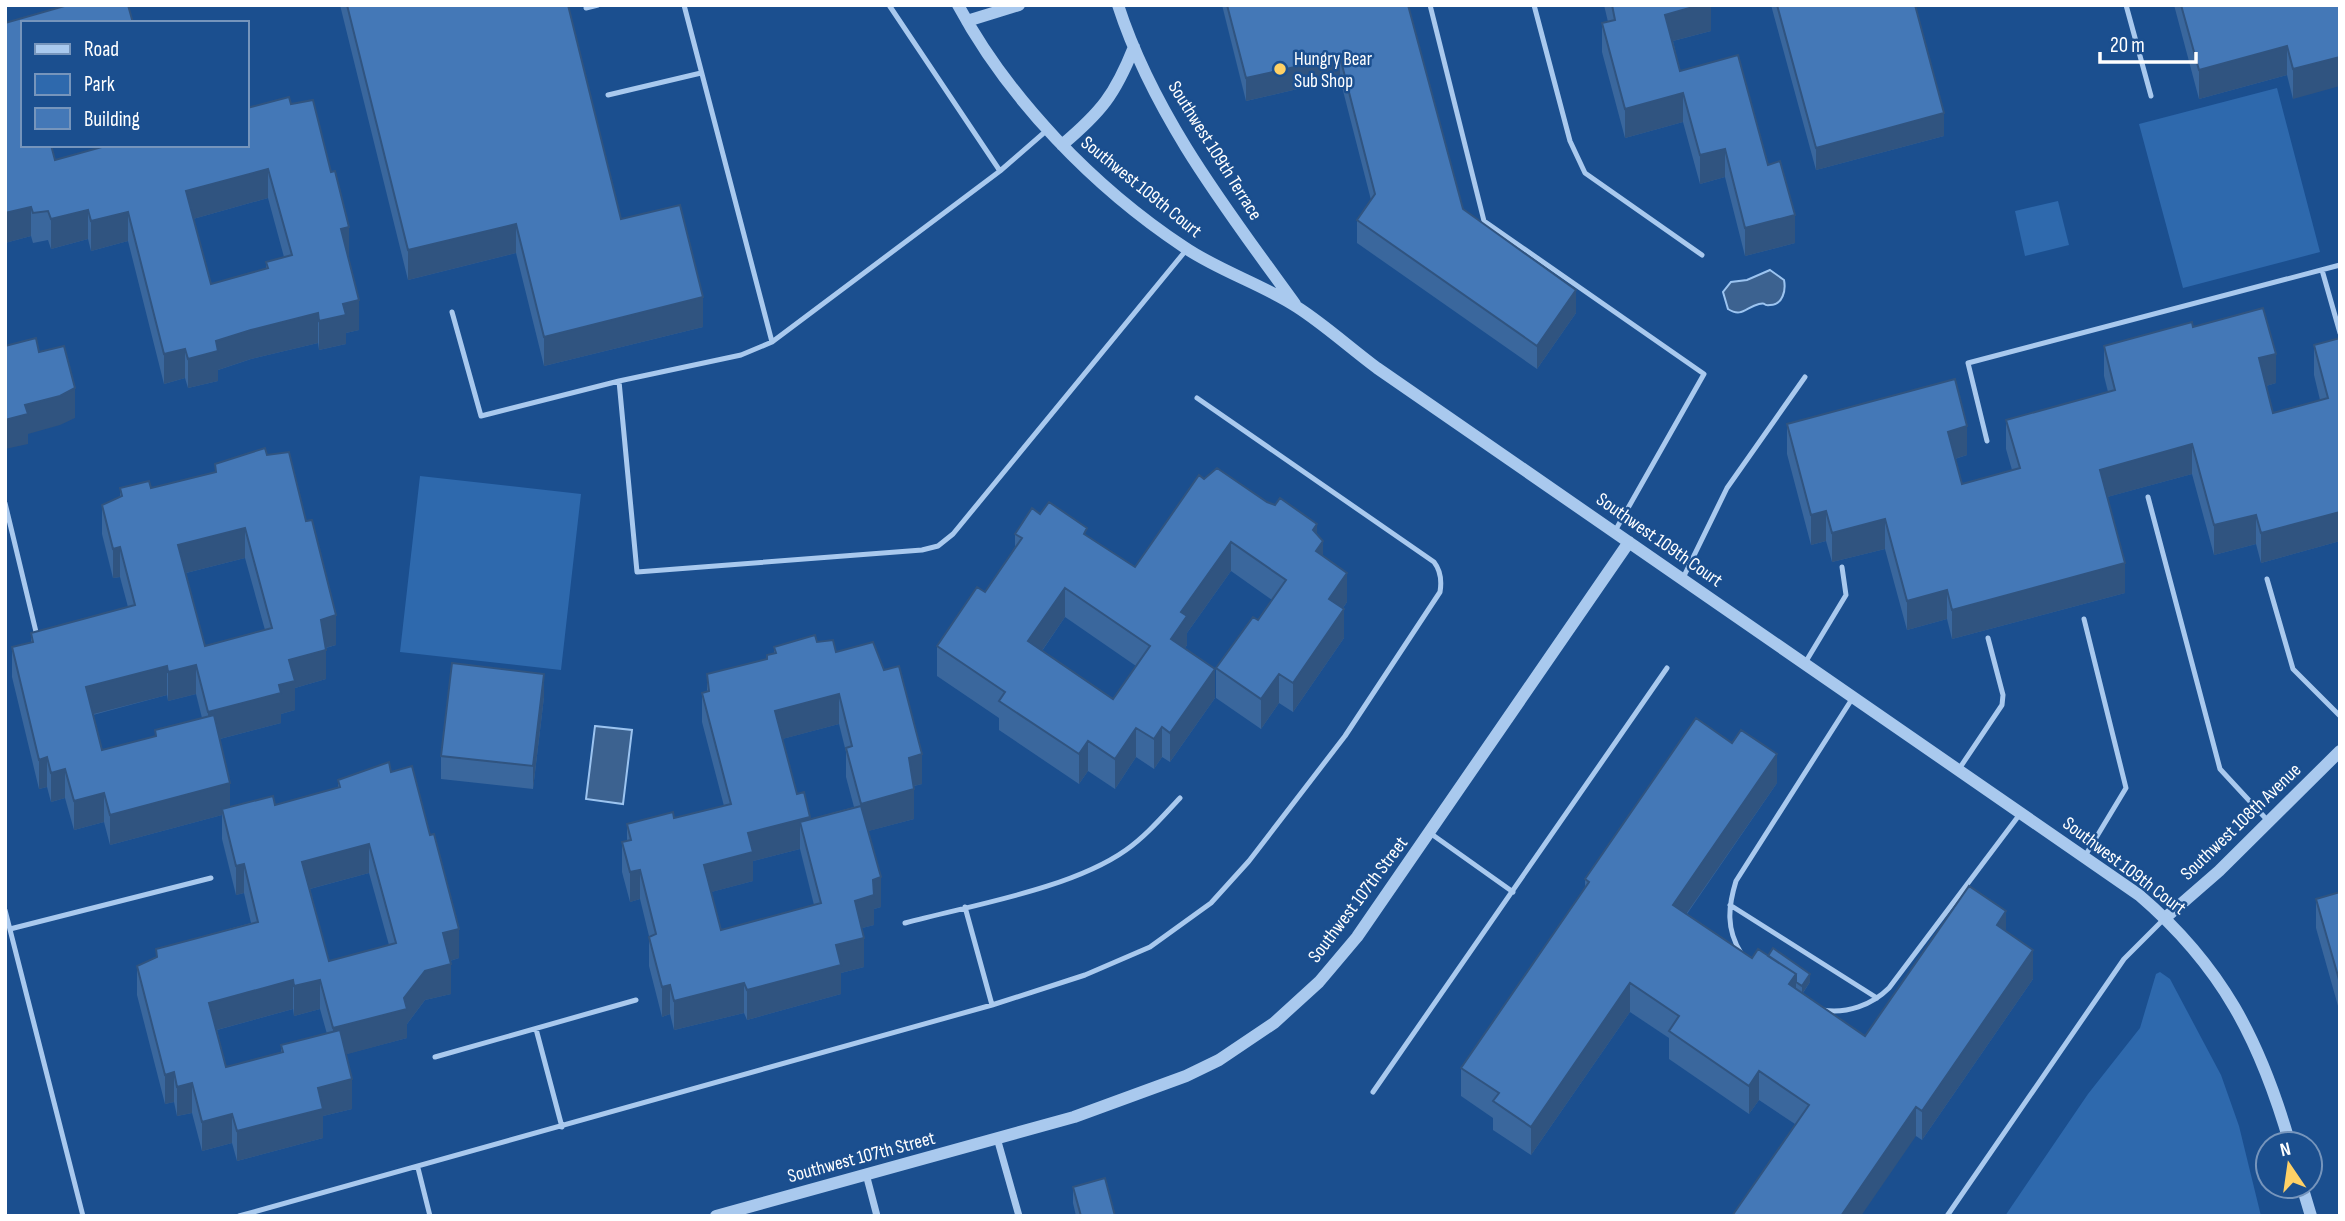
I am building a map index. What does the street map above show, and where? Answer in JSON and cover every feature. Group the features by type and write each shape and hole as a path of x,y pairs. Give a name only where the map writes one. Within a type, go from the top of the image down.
{"street":[{"name":"Southwest 109th Court","path":"958,5 998,67 1077,162 1187,249 1297,307 1377,368 2085,856 2165,918 2206,963 2248,1028 2286,1130"},
{"path":"967,21 1020,5"},
{"name":"Southwest 109th Terrace","path":"1118,5 1134,47 1170,121 1229,213 1297,307"},
{"path":"1062,145 1096,116 1110,97 1134,47"},
{"name":"Southwest 107th Street","path":"716,1216 997,1138 1148,1092 1205,1068 1254,1038 1284,1014 1331,968 1430,833 1629,542"},
{"name":"Southwest 108th Avenue","path":"2165,918 2270,822 2340,751"},
{"path":"997,1138 1018,1216"},
{"path":"866,1174 877,1216"}],"lane":[{"path":"586,8 598,5"},
{"path":"684,5 772,342"},
{"path":"889,5 1000,171"},
{"path":"1430,5 1484,221 1704,373 1615,531"},
{"path":"1534,5 1570,141 1585,173 1702,255"},
{"path":"2126,5 2151,96"},
{"path":"608,95 701,73"},
{"path":"452,312 481,415 741,355 772,342 1000,171 1049,129"},
{"path":"620,381 637,572 922,550 938,546 953,534 1187,249"},
{"path":"1987,441 1968,363 2340,265"},
{"path":"2322,270 2340,333"},
{"path":"1683,578 1727,488 1805,377"},
{"path":"239,1216 992,1005 1121,961 1150,947 1211,903 1250,861 1345,736 1440,592 1441,575 1434,562 1197,398"},
{"path":"2148,497 2220,769 2270,822"},
{"path":"5,503 37,636"},
{"path":"5,537 13,536"},
{"path":"1805,663 1844,600 1847,589 1842,567"},
{"path":"2267,579 2293,669 2340,716"},
{"path":"2084,619 2126,788 2124,796 2085,856"},
{"path":"1959,769 2002,705 2003,695 1988,638"},
{"path":"1373,1092 1667,668"},
{"path":"1745,961 1731,933 1730,905 1736,881 1854,697"},
{"path":"905,923 1041,887 1102,864 1145,834 1180,798"},
{"path":"1814,1007 1843,1011 1877,998 1889,988 2021,812"},
{"path":"1430,833 1513,892"},
{"path":"10,929 211,878"},
{"path":"1730,905 1877,998"},
{"path":"965,907 992,1005"},
{"path":"5,910 83,1216"},
{"path":"1947,1216 2124,959 2165,918"},
{"path":"435,1057 636,1000"},
{"path":"536,1029 562,1127"},
{"path":"418,1168 430,1216"}],"green space":[{"path":"2277,88 2320,252 2183,288 2139,124"},
{"path":"2058,201 2069,245 2025,256 2015,211"},
{"path":"420,476 581,494 561,670 400,652"},
{"path":"2160,972 2170,979 2221,1075 2239,1126 2254,1187 2254,1200 2257,1200 2261,1216 2005,1216 2088,1094 2140,1028 2156,974"}],"shaded area":[{"path":"1770,270 1784,280 1781,300 1770,305 1759,304 1741,312 1728,309 1723,292 1731,282 1747,280"},
{"path":"595,726 632,730 623,804 586,799"}],"building":[{"path":"68,5 128,5 132,21 21,21 21,147 52,147 55,160 102,147 248,147 248,108 289,97 291,104 313,100 331,172 335,171 349,227 341,229 359,300 343,304 346,315 319,321 318,313 216,341 218,351 188,359 185,349 164,354 128,212 91,221 88,210 51,219 48,211 33,213 31,207 5,213 5,23","holes":["268,169 292,255 266,262 268,268 211,284 186,191"]},
{"path":"347,5 568,5 621,219 680,205 703,297 544,337 516,224 408,250"},
{"path":"1227,5 1408,5 1463,209 1576,290 1537,346 1357,220 1375,194 1340,57 1246,78"},
{"path":"1612,5 1700,5 1665,15 1680,71 1738,55 1768,165 1780,161 1795,215 1745,228 1725,149 1700,155 1683,93 1625,109 1602,23 1615,20"},
{"path":"1777,5 1915,5 1944,113 1816,148"},
{"path":"2181,5 2340,5 2340,57 2293,69 2287,46 2199,70"},
{"path":"2263,308 2276,354 2259,358 2273,413 2328,398 2314,345 2340,338 2340,512 2261,533 2256,515 2214,525 2192,444 2100,470 2125,563 1952,610 1947,590 1907,601 1885,519 1832,533 1826,511 1811,515 1787,424 1955,379 1967,426 1948,432 1962,484 2020,468 2006,420 2115,390 2104,346 2192,322 2193,327"},
{"path":"36,338 39,352 64,346 75,388 60,396 25,405 28,414 5,420 5,346"},
{"path":"265,448 267,455 289,452 306,521 312,520 336,615 321,620 326,650 289,660 295,681 279,685 281,693 208,712 196,665 168,672 167,666 86,687 102,750 156,736 155,730 214,715 230,783 110,815 104,793 74,801 65,769 51,773 47,757 39,760 12,647 33,642 31,633 135,605 120,547 113,549 102,505 122,496 120,488 149,481 151,488 216,472 215,464","holes":["245,528 272,628 205,646 178,545"]},
{"path":"1217,468 1267,502 1275,505 1280,498 1317,524 1313,530 1323,541 1316,551 1347,573 1329,599 1344,609 1293,683 1279,674 1261,699 1216,668 1253,617 1258,620 1286,580 1231,542 1181,612 1187,616 1171,639 1215,669 1170,733 1162,727 1154,739 1136,728 1115,759 1088,741 1079,754 999,701 1005,692 937,646 977,587 985,592 1022,538 1015,534 1032,508 1040,514 1049,502 1087,528 1084,534 1135,567 1199,475 1204,479","holes":["1065,588 1150,646 1113,699 1028,641"]},
{"path":"815,635 817,642 833,640 836,652 873,642 884,670 899,666 922,754 909,758 914,789 861,804 846,748 852,746 839,694 775,711 797,794 804,792 810,817 748,833 753,852 704,865 721,930 821,903 800,822 861,806 881,877 873,880 874,895 855,901 864,938 836,945 841,965 747,990 744,983 674,1001 670,985 662,987 649,937 656,934 640,870 630,872 622,842 631,840 627,824 673,812 674,818 731,804 702,693 709,691 707,674 767,659 767,655 776,653 774,647"},
{"path":"452,663 544,674 533,766 441,756"},
{"path":"1696,718 1732,743 1741,730 1777,754 1673,905 1752,958 1758,949 1796,974 1789,984 1865,1036 1969,886 2006,911 1997,925 2033,950 1922,1111 1916,1107 1841,1216 1732,1216 1809,1105 1759,1071 1749,1086 1669,1031 1679,1016 1630,983 1531,1127 1493,1101 1499,1093 1461,1068 1589,882 1585,879"},
{"path":"389,762 391,772 412,766 430,835 434,834 459,929 443,933 451,964 425,971 404,998 407,1009 333,1028 320,980 294,986 293,980 209,1003 226,1067 283,1052 281,1045 340,1030 352,1079 318,1088 323,1109 237,1131 232,1114 202,1122 192,1083 177,1087 174,1072 165,1075 137,966 157,957 156,949 258,922 244,864 236,866 222,809 273,796 275,805 340,787 338,780","holes":["369,844 396,943 329,961 302,862"]},
{"path":"2340,892 2340,983 2316,899"},
{"path":"1773,948 1810,974 1802,986 1796,982 1796,974 1768,956"},
{"path":"1105,1178 1115,1216 1081,1216 1073,1187"}],"place":[{"name":"Hungry Bear Sub Shop","path":"1280,69"}]}
